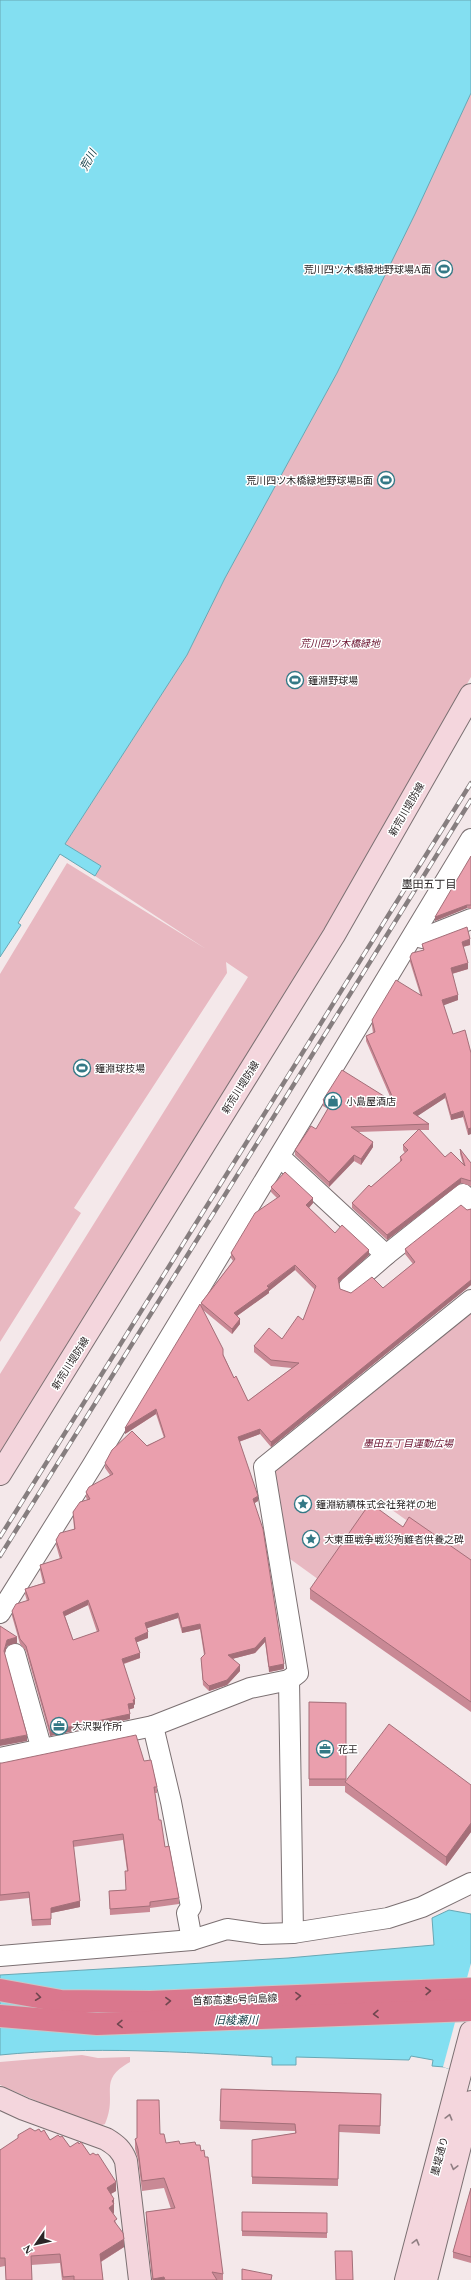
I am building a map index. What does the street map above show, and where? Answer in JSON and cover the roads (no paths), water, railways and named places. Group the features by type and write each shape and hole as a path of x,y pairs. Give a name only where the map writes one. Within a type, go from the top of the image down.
{"highway":[{"name":"首都高速6号向島線","path":"0,1990 61,2001 150,2002 471,1989"},
{"name":"首都高速6号向島線","path":"0,2016 97,2024 471,2010"}],"main road":[{"name":"新荒川堤防線","path":"0,1474 330,942 471,695"},
{"name":"墨堤通り","path":"406,2280 471,2032"},
{"path":"0,2098 24,2109 106,2139 116,2145 123,2153 126,2161 140,2280"},
{"name":"墨堤通り","path":"426,2280 471,2102"}],"street":[{"path":"0,1613 280,1157 471,839"},
{"path":"414,936 423,938 471,919"},
{"path":"280,1157 386,1254"},
{"path":"349,1287 386,1254 463,1194 471,1204"},
{"path":"0,1758 153,1726 250,1688 289,1680 298,1673 264,1467 471,1300"},
{"path":"14,1654 42,1750"},
{"path":"289,1680 293,1933"},
{"path":"153,1726 171,1802 188,1892 190,1907 187,1913 192,1940"},
{"path":"0,1956 192,1940 227,1929 262,1934 293,1933 388,1918 422,1907 471,1883"}],"water":[{"name":"荒川","path":"0,0 471,0 471,93 415,214 337,373 225,578 187,655 65,844 101,866 95,876 60,854 18,923 21,925 0,957"},
{"name":"旧綾瀬川","path":"449,1910 471,1914 471,2076 444,2067 432,2066 433,2060 411,2056 409,2060 296,2057 296,2065 272,2065 272,2057 170,2052 102,2050 34,2052 0,2055 0,1975 288,1958 434,1945 432,1918"}],"railway":[{"path":"0,1537 471,783"},
{"path":"0,1556 471,800"}],"place":[{"name":"荒川四ツ木橋緑地野球場A面","path":"444,269"},
{"name":"荒川四ツ木橋緑地野球場B面","path":"386,480"},
{"name":"鐘淵野球場","path":"295,680"},
{"name":"鐘淵球技場","path":"82,1068"},
{"name":"小島屋酒店","path":"333,1101"},
{"name":"鐘淵紡績株式会社発祥の地","path":"303,1504"},
{"name":"大東亜戦争戦災殉難者供養之碑","path":"311,1539"},
{"name":"大沢製作所","path":"59,1726"},
{"name":"花王","path":"325,1749"}],"district":[{"name":"墨田五丁目","path":"429,884"}],"park label":[{"name":"荒川四ツ木橋緑地","path":"340,643"},
{"name":"墨田五丁目運動広場","path":"408,1443"}]}
